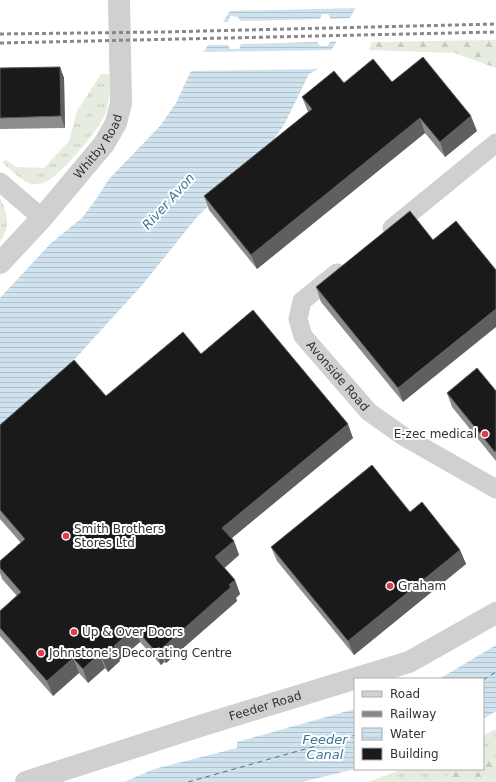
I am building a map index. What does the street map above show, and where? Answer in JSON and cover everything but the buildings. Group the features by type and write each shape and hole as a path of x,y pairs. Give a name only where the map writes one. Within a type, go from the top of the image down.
{"street":[{"name":"Whitby Road","path":"0,263 42,218 104,144 116,123 121,104 119,0"},
{"path":"381,237 496,143"},
{"path":"0,182 42,218"},
{"name":"Avonside Road","path":"351,262 302,301 298,319 303,336 369,412 403,436 496,489"},
{"name":"Feeder Road","path":"357,678 409,662 496,613"},
{"name":"Feeder Road","path":"26,782 200,726 354,679"}],"green space":[{"path":"496,40 496,68 455,53 369,50 372,42"},
{"path":"101,74 109,74 109,96 104,117 87,142 61,171 46,182 32,184 20,178 2,162 6,160 16,167 44,168 69,141 77,111"},
{"path":"0,198 6,214 7,225 6,231 0,241"},
{"path":"496,729 496,782 368,782 400,770 484,770 484,735"},
{"path":"496,757 496,782 438,782 456,770 484,770 484,761"}],"water":[{"name":"River Avon","path":"237,0 360,0 322,67 309,74 284,125 263,154 197,217 143,284 74,360 0,433 0,298 51,243 82,218 109,179 160,126 176,103 190,73"},
{"path":"496,645 496,711 484,718 484,678 441,678"},
{"name":"Feeder Canal","path":"354,709 354,769 302,782 124,782 154,769 237,748 237,742"}],"pier":[{"path":"235,0 362,0 358,8 228,11"},
{"path":"322,14 328,14 331,19 352,18 339,41 330,42 327,46 320,46 317,42 241,44 239,49 230,49 228,45 205,45 221,22 228,22 230,16 238,17 241,21 320,19"},
{"path":"334,50 323,69 189,71 201,52"}],"ferry route":[{"path":"484,679 496,672"},
{"path":"188,782 354,735"}],"railway":[{"path":"0,34 163,32 496,24"},
{"path":"0,43 496,32"}],"place":[{"name":"E-zec medical","path":"485,434"},
{"name":"Smith Brothers Stores Ltd","path":"66,536"},
{"name":"Graham","path":"390,586"},
{"name":"Up & Over Doors","path":"74,632"},
{"name":"Johnstone's Decorating Centre","path":"41,653"}]}
